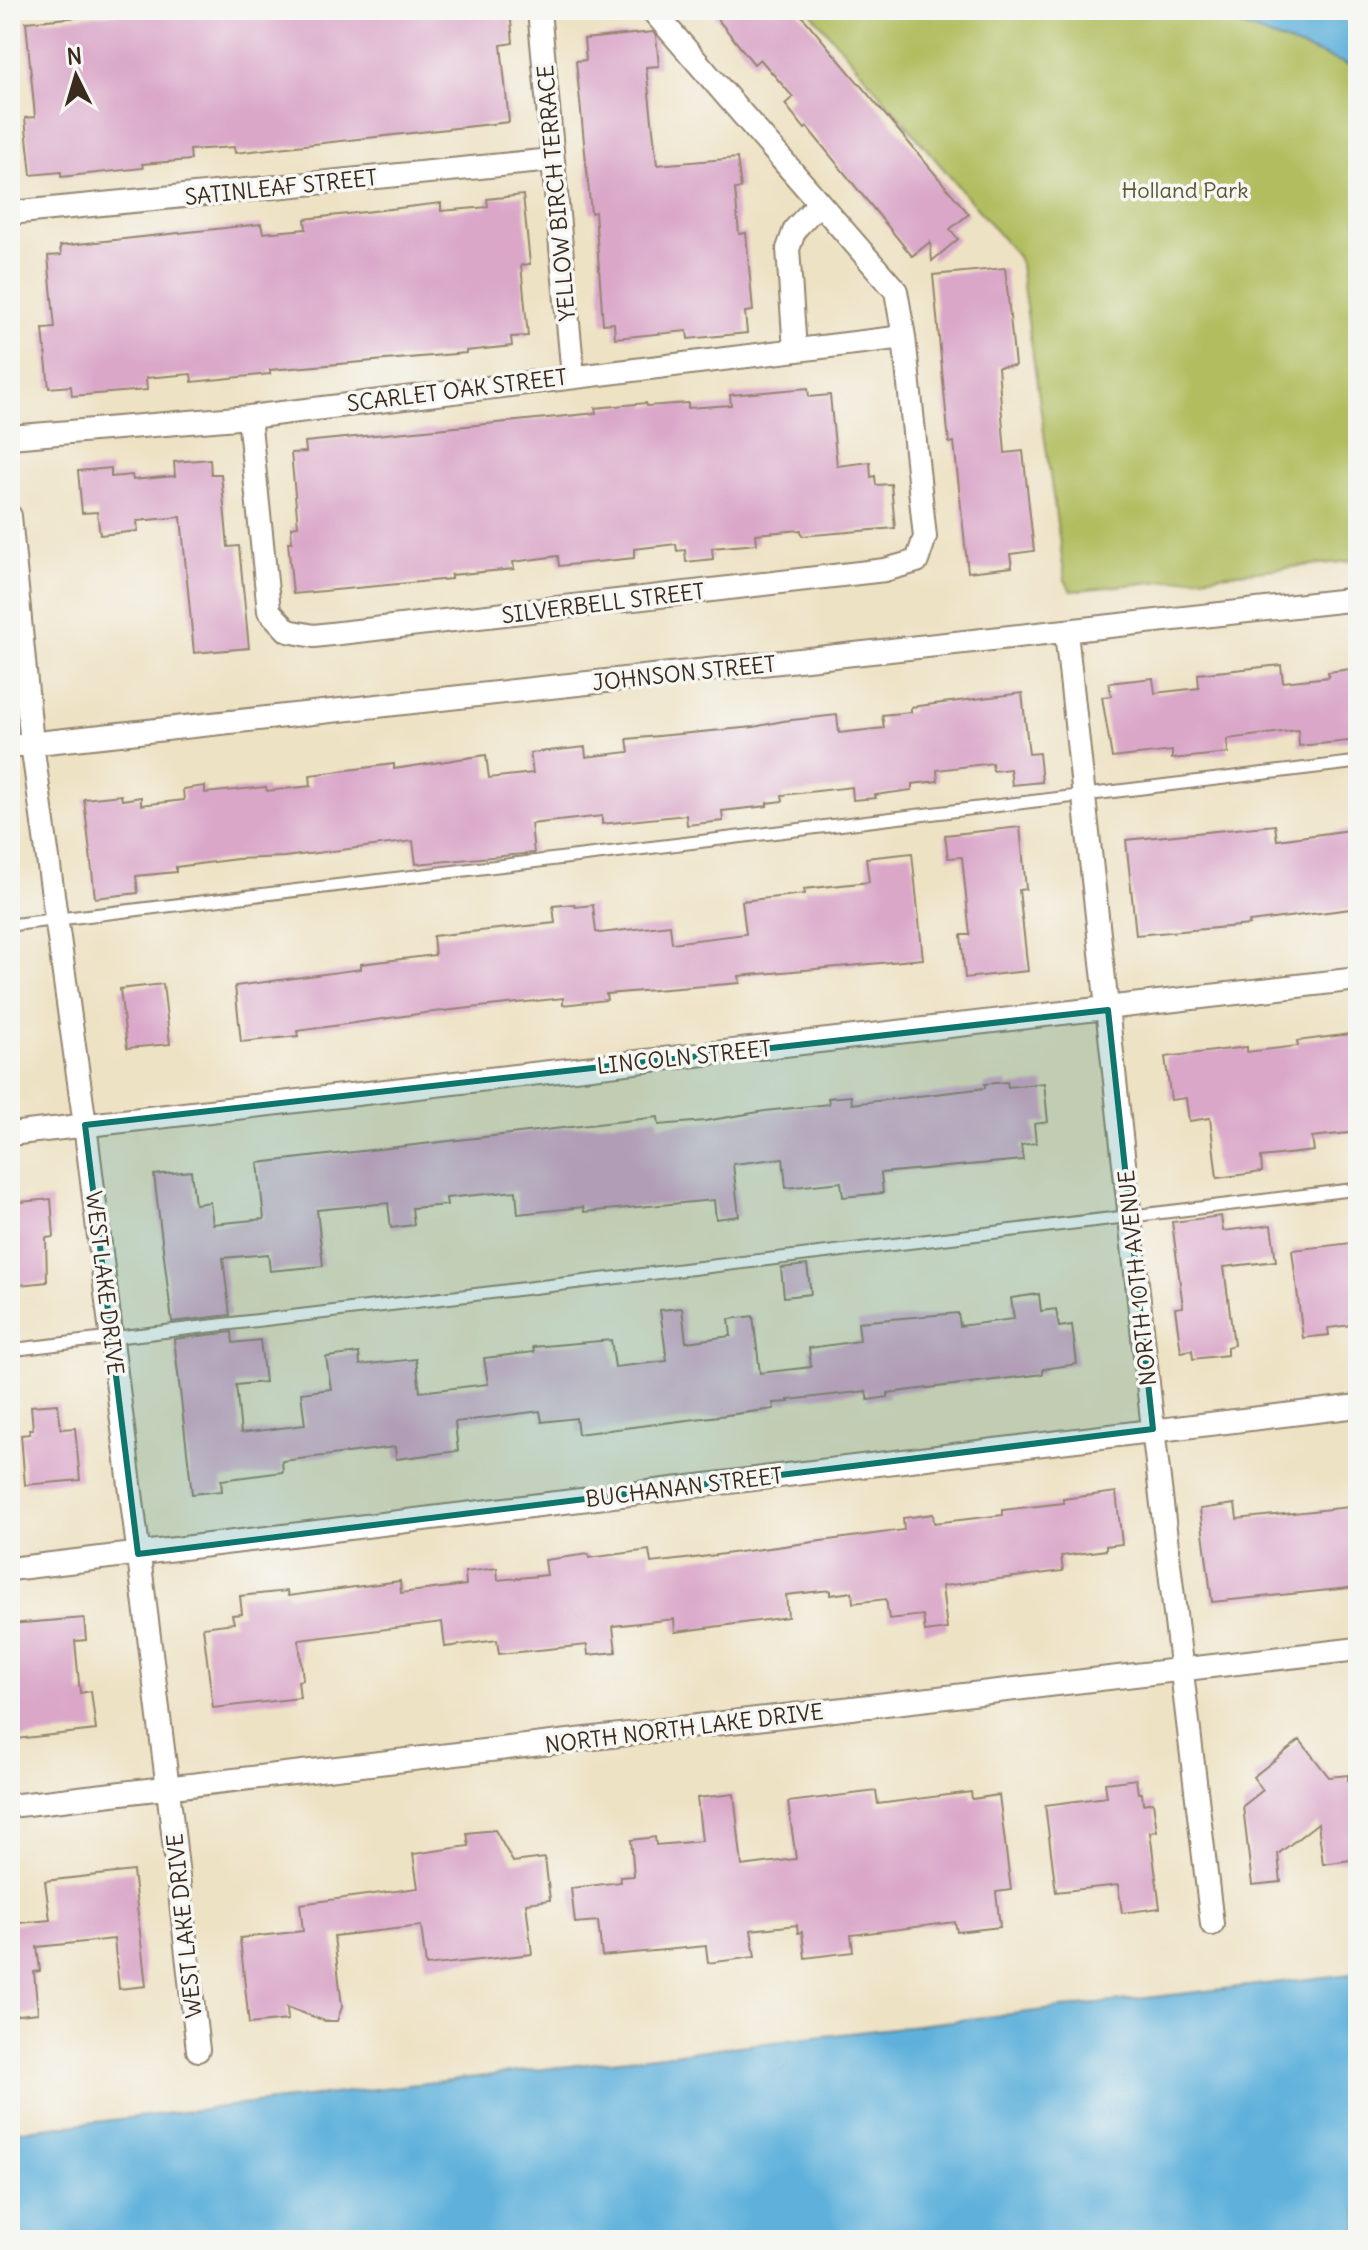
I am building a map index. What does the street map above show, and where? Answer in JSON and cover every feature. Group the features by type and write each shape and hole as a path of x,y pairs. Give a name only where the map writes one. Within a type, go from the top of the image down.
{"street":[{"name":"YELLOW BIRCH TERRACE","path":"539,10 573,376"},
{"path":"652,10 896,291 904,337"},
{"name":"SATINLEAF STREET","path":"10,213 552,160"},
{"path":"795,350 788,249 795,229 819,203"},
{"name":"SCARLET OAK STREET","path":"10,437 249,417 904,337"},
{"name":"SILVERBELL STREET","path":"249,417 269,611 288,631 314,636 869,572 917,561 925,537 904,337"},
{"name":"WEST LAKE DRIVE","path":"10,516 21,745 57,919 85,1125 198,2050"},
{"name":"JOHNSON STREET","path":"21,745 1358,599"},
{"name":"NORTH 10TH AVENUE","path":"1066,632 1153,1429 1212,1924"},
{"name":"LINCOLN STREET","path":"10,1134 1358,979"},
{"name":"BUCHANAN STREET","path":"10,1569 1358,1406"},
{"name":"NORTH NORTH LAKE DRIVE","path":"10,1806 1358,1649"}],"lane":[{"path":"10,925 1358,762"},
{"path":"10,1350 1358,1189"}],"highlighted area":[{"path":"1108,1010 1153,1429 138,1554 85,1125"}],"green space":[{"name":"Holland Park","path":"809,10 1198,10 1358,68 1358,560 1071,591 1065,580 1019,258"}],"water":[{"path":"1198,10 1358,10 1358,68"},
{"path":"1358,1973 1358,2240 10,2240 10,2132"}],"building":[{"path":"178,10 179,17 224,13 224,10 510,10 513,43 501,45 509,122 235,153 234,147 190,150 191,160 142,164 143,168 61,177 61,172 31,175 25,118 35,117 26,22"},
{"path":"710,10 797,10 969,214 950,229 958,239 932,261 930,242 912,256 785,104 793,97 760,59 754,64"},
{"path":"653,32 659,66 646,67 657,165 737,158 741,188 735,189 739,234 746,233 753,311 745,312 747,333 688,339 687,331 615,338 614,323 603,324 595,212 591,213 576,61 586,60 584,39"},
{"path":"523,195 530,264 521,265 528,336 511,337 512,346 466,353 270,370 270,374 192,382 191,374 146,378 147,390 72,396 71,386 49,388 43,329 55,328 48,256 61,255 60,246 261,224 263,233 306,229 305,219 441,203 441,211 488,207 487,199"},
{"path":"1005,268 1015,366 998,367 1005,453 1023,451 1034,551 1010,554 1012,567 968,572 954,442 949,443 933,275"},
{"path":"808,388 809,397 830,395 837,466 870,462 871,477 875,476 876,485 891,484 895,528 802,536 801,530 756,534 757,544 712,548 713,559 686,562 685,550 677,551 676,544 634,549 634,558 559,566 558,556 513,562 514,569 451,575 451,579 293,594 288,542 292,542 291,527 298,526 291,453 306,452 305,442 596,413 595,408 646,403 647,406 688,403 688,408 731,405 730,395"},
{"path":"210,459 211,474 221,474 228,547 239,546 249,648 194,653 181,517 137,521 138,531 100,535 97,512 82,513 78,471 111,468 111,477 132,475 133,480 175,476 174,462"},
{"path":"1281,665 1283,682 1329,677 1328,672 1358,668 1358,740 1299,746 1298,730 1227,739 1228,753 1172,759 1172,751 1112,758 1102,697 1111,696 1109,683 1153,678 1155,693 1199,688 1198,674"},
{"path":"1022,693 1029,754 1039,753 1042,782 1012,785 1010,769 993,771 992,763 937,770 938,781 912,784 912,790 875,795 876,798 853,800 852,787 782,795 783,801 767,803 767,806 722,811 723,821 687,825 686,815 602,824 602,816 531,824 534,853 416,864 413,841 284,857 237,859 176,867 176,872 136,876 138,893 95,898 84,799 121,795 122,800 141,797 141,805 184,800 183,789 205,786 205,793 266,787 267,791 311,786 310,775 394,764 394,769 486,755 489,778 533,773 530,753 585,747 586,757 629,752 627,739 754,727 837,715 839,733 884,728 882,715 911,712 911,707"},
{"path":"1275,825 1277,840 1358,829 1358,908 1249,922 1250,925 1136,935 1126,840"},
{"path":"1020,827 1026,889 1019,890 1028,971 965,978 961,935 970,935 962,857 948,858 945,835"},
{"path":"912,853 923,959 739,976 740,983 606,994 607,1000 563,1005 563,998 425,1013 297,1031 298,1036 241,1042 235,986 361,969 361,964 435,955 433,936 555,923 553,906 593,905 596,932 600,933 670,925 672,943 746,934 742,901 805,894 804,889 869,882 866,858"},
{"path":"163,984 170,1044 127,1048 120,989"},
{"path":"1358,1033 1358,1132 1312,1137 1314,1151 1261,1157 1262,1172 1217,1178 1210,1118 1189,1121 1186,1098 1171,1100 1165,1057 1247,1047 1247,1052 1298,1046 1297,1041"},
{"path":"1007,1082 1008,1087 1044,1083 1048,1122 1034,1124 1036,1143 1021,1145 1023,1160 881,1173 883,1193 843,1197 841,1182 786,1188 783,1158 733,1164 739,1216 716,1219 714,1200 584,1212 583,1207 518,1214 516,1191 446,1198 447,1205 412,1208 414,1225 391,1228 388,1203 317,1210 323,1266 270,1271 268,1254 223,1258 230,1315 172,1322 154,1175 191,1171 195,1204 210,1202 213,1224 264,1219 258,1163 658,1117 659,1125 705,1121 829,1104 828,1098 851,1096 852,1104 985,1088 985,1084"},
{"path":"51,1199 54,1237 46,1238 47,1282 10,1286 10,1203"},
{"path":"1221,1216 1223,1231 1271,1225 1276,1261 1224,1267 1234,1345 1227,1347 1227,1355 1193,1359 1192,1350 1181,1352 1175,1308 1183,1307 1172,1222"},
{"path":"1351,1243 1358,1296 1358,1324 1328,1328 1329,1335 1303,1338 1292,1250"},
{"path":"807,1265 811,1294 784,1297 781,1268"},
{"path":"1039,1294 1041,1311 1056,1309 1059,1327 1072,1325 1077,1364 1043,1369 1043,1374 888,1393 888,1397 868,1400 866,1391 788,1400 773,1403 774,1409 578,1434 576,1418 542,1422 540,1411 455,1422 458,1451 396,1459 395,1447 282,1461 283,1472 221,1480 222,1491 192,1494 174,1339 232,1332 233,1343 260,1340 265,1382 236,1385 241,1433 305,1425 301,1393 331,1389 326,1357 359,1353 360,1365 416,1359 420,1392 488,1384 484,1358 534,1352 533,1347 611,1340 615,1367 667,1361 660,1310 682,1308 686,1342 731,1336 729,1319 753,1316 760,1373 811,1367 809,1348 860,1341 858,1322 958,1313 960,1326 1014,1319 1011,1298"},
{"path":"58,1404 61,1429 75,1428 80,1480 25,1485 21,1435 30,1434 29,1429 33,1429 31,1406"},
{"path":"1116,1492 1122,1544 1106,1546 1106,1550 1061,1556 1063,1571 942,1586 947,1629 925,1632 923,1615 889,1619 886,1599 853,1603 852,1592 830,1595 830,1590 786,1595 788,1617 675,1632 674,1619 613,1626 616,1652 588,1655 587,1645 499,1654 497,1640 445,1647 442,1622 299,1640 303,1680 298,1681 300,1698 213,1708 203,1627 234,1623 232,1615 242,1614 240,1596 287,1591 288,1596 400,1581 401,1593 466,1585 465,1572 497,1568 498,1580 547,1575 545,1560 649,1550 651,1563 694,1558 904,1530 903,1518 933,1514 934,1523 1003,1515 1003,1510 1063,1503 1063,1499"},
{"path":"1235,1504 1237,1519 1358,1506 1358,1587 1212,1602 1200,1509"},
{"path":"84,1618 86,1640 75,1641 80,1693 91,1691 96,1730 16,1739 15,1728 10,1729 10,1624"},
{"path":"1300,1740 1329,1777 1348,1775 1348,1780 1358,1778 1358,1859 1323,1864 1318,1823 1278,1854 1281,1882 1252,1885 1243,1806 1263,1790 1253,1777"},
{"path":"1136,1779 1143,1804 1153,1802 1157,1831 1150,1832 1160,1908 1122,1913 1118,1885 1056,1892 1045,1805 1107,1797 1105,1783"},
{"path":"876,1791 878,1804 971,1792 972,1799 999,1795 1011,1890 996,1892 1000,1927 957,1932 955,1922 851,1935 853,1952 805,1958 802,1932 798,1933 797,1925 751,1930 755,1957 708,1963 706,1946 602,1956 598,1921 575,1923 571,1888 621,1882 620,1877 634,1876 631,1840 655,1837 656,1845 702,1841 697,1798 734,1794 742,1866 796,1859 788,1802"},
{"path":"495,1830 513,1862 545,1858 550,1900 526,1903 532,1954 426,1966 421,1926 334,1936 342,2007 337,2021 325,2021 287,2007 288,2020 249,2024 240,1938 303,1931 300,1904 418,1888 413,1854 469,1846 467,1833"},
{"path":"133,1871 146,1986 119,1989 114,1939 37,1947 40,1971 34,1972 38,2013 10,2016 10,1924 50,1920 45,1881"}]}
